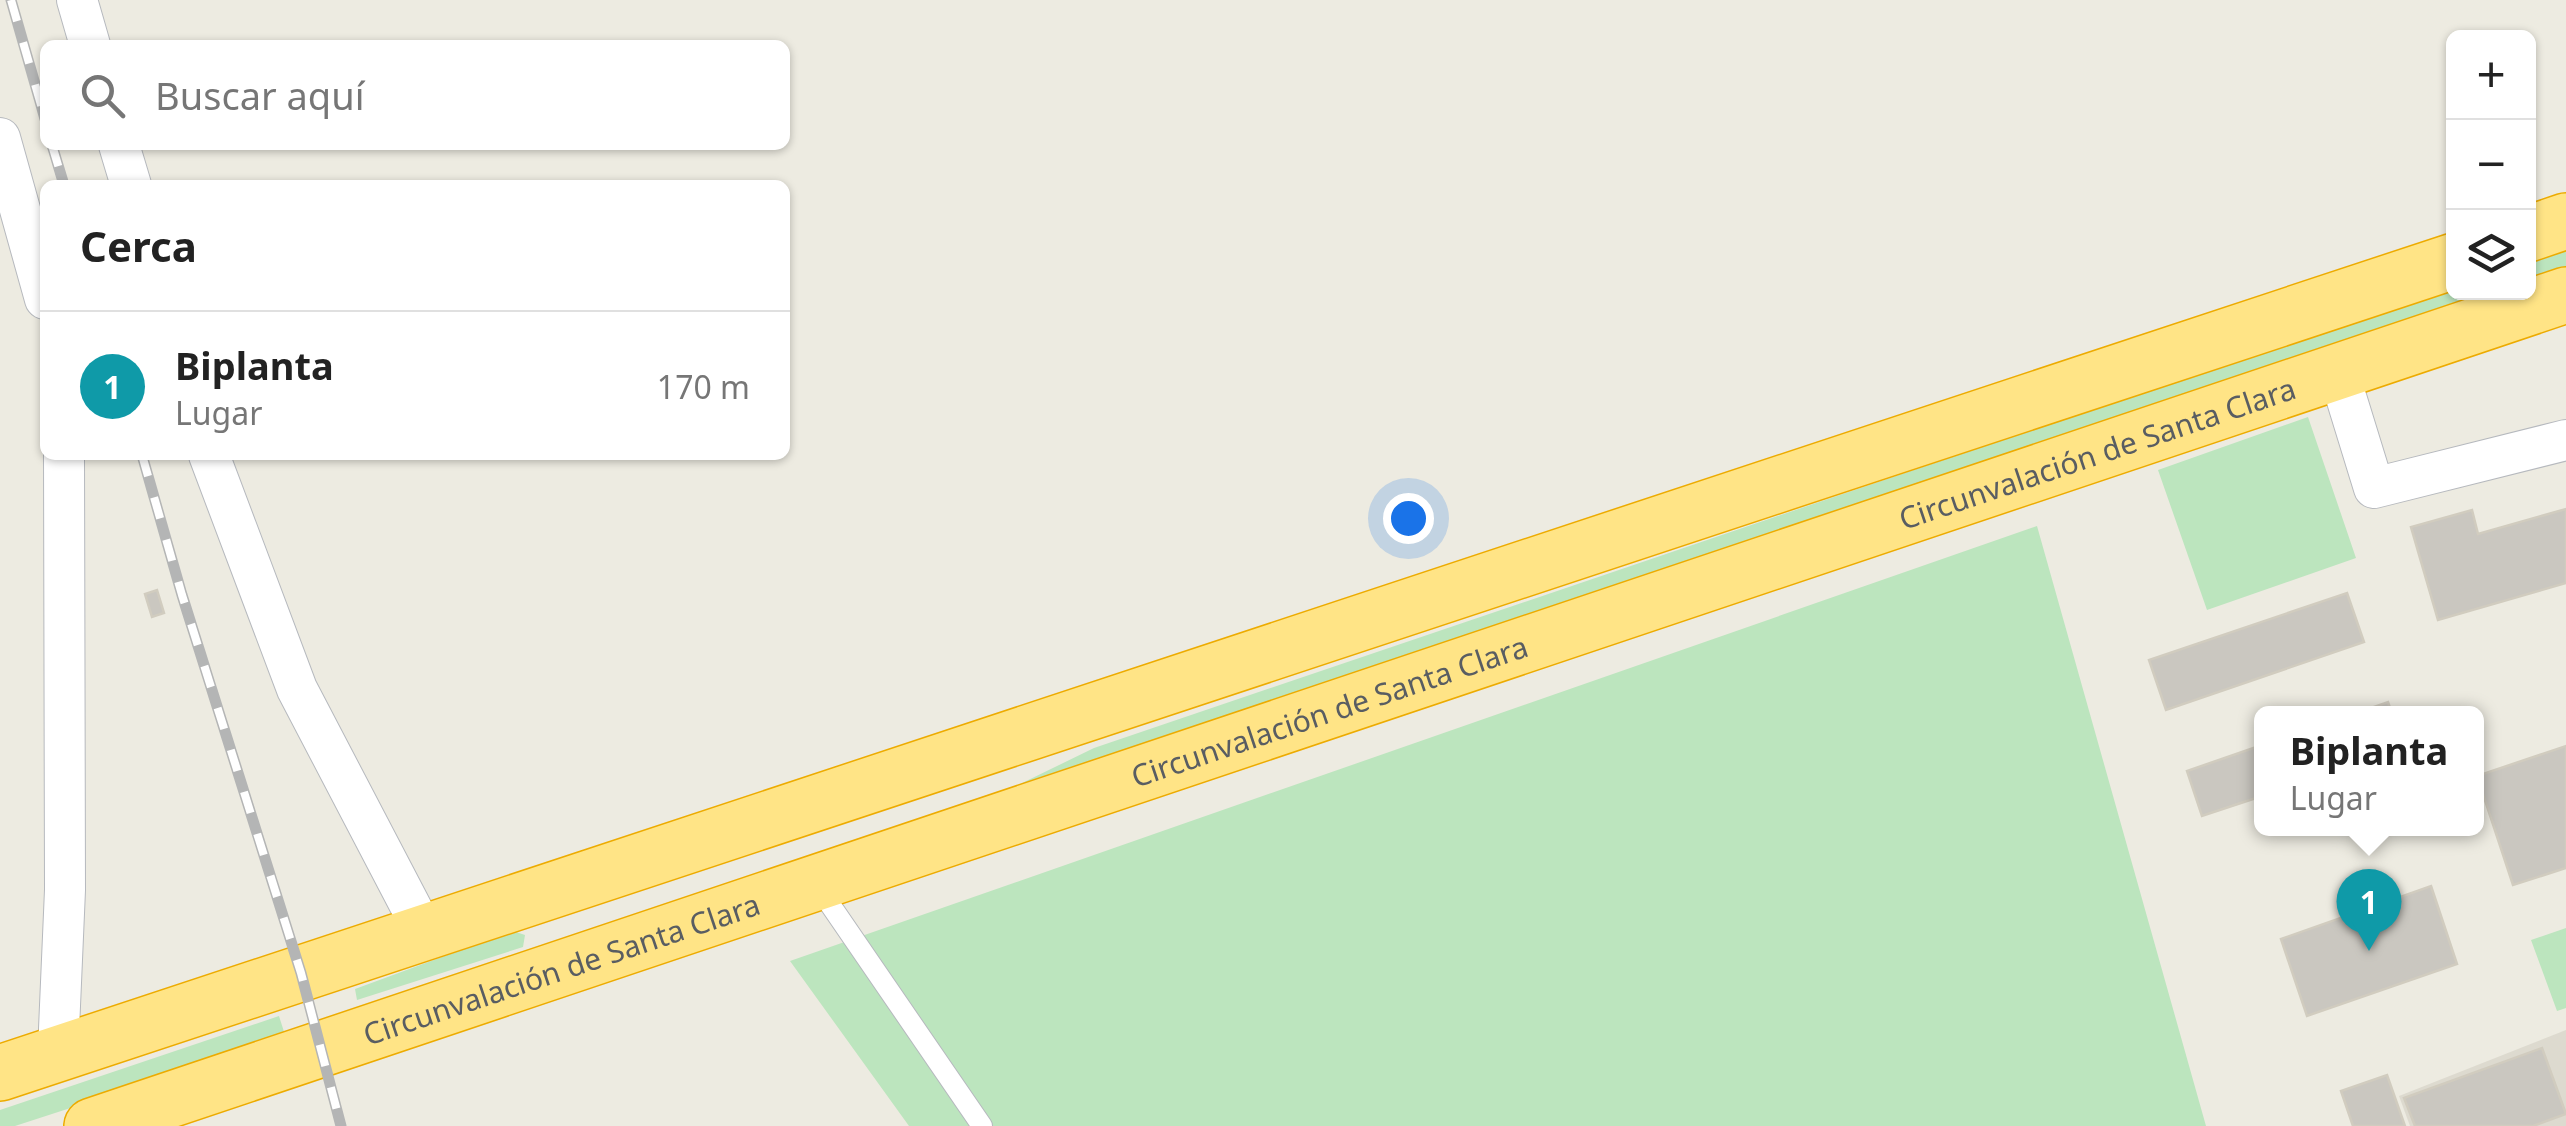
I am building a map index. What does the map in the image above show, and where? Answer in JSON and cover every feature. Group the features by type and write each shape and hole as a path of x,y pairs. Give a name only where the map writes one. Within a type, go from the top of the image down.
{"highway":[{"path":"2536,231 2566,221"},
{"path":"0,1072 2446,264"},
{"name":"Circunvalación de Santa Clara","path":"92,1126 2566,295"},
{"path":"684,846 674,857 666,886 675,910 685,919 699,921"}],"street":[{"path":"77,0 89,40"},
{"path":"0,138 40,281"},
{"path":"120,150 130,180"},
{"path":"2338,372 2374,488 2566,440"},
{"path":"58,1052 65,890 64,460"},
{"path":"211,460 297,688 424,932"}],"lane":[{"path":"815,883 982,1126"}],"shaded area":[{"path":"2566,1030 2566,1126 2410,1126 2399,1096"}],"green space":[{"path":"2566,249 2566,267 2536,278 2536,258"},
{"path":"2446,289 2446,300 2472,300 938,824 1094,748"},
{"path":"2308,417 2356,558 2207,610 2158,470"},
{"path":"2037,526 2206,1126 909,1126 790,961"},
{"path":"2566,928 2566,1008 2557,1011 2531,940"},
{"path":"513,931 525,935 523,947 357,1000 355,989"},
{"path":"279,1016 286,1038 15,1126 0,1126 0,1110"}],"building":[{"path":"2566,509 2566,583 2438,620 2411,527 2472,510 2478,534"},
{"path":"157,590 164,613 152,617 145,594"},
{"path":"2347,593 2364,642 2166,710 2149,660"},
{"path":"2566,746 2566,868 2513,885 2484,797 2484,774"},
{"path":"2254,748 2254,799 2202,816 2187,771"},
{"path":"2431,886 2457,964 2307,1016 2281,939"},
{"path":"2542,1048 2566,1114 2533,1126 2415,1126 2404,1098"},
{"path":"2387,1075 2405,1126 2353,1126 2341,1091"}],"railway":[{"path":"11,0 40,102"},
{"path":"54,150 62,180"},
{"path":"143,460 301,973 341,1126"}],"place":[{"name":"Biplanta","path":"2369,951"}]}
